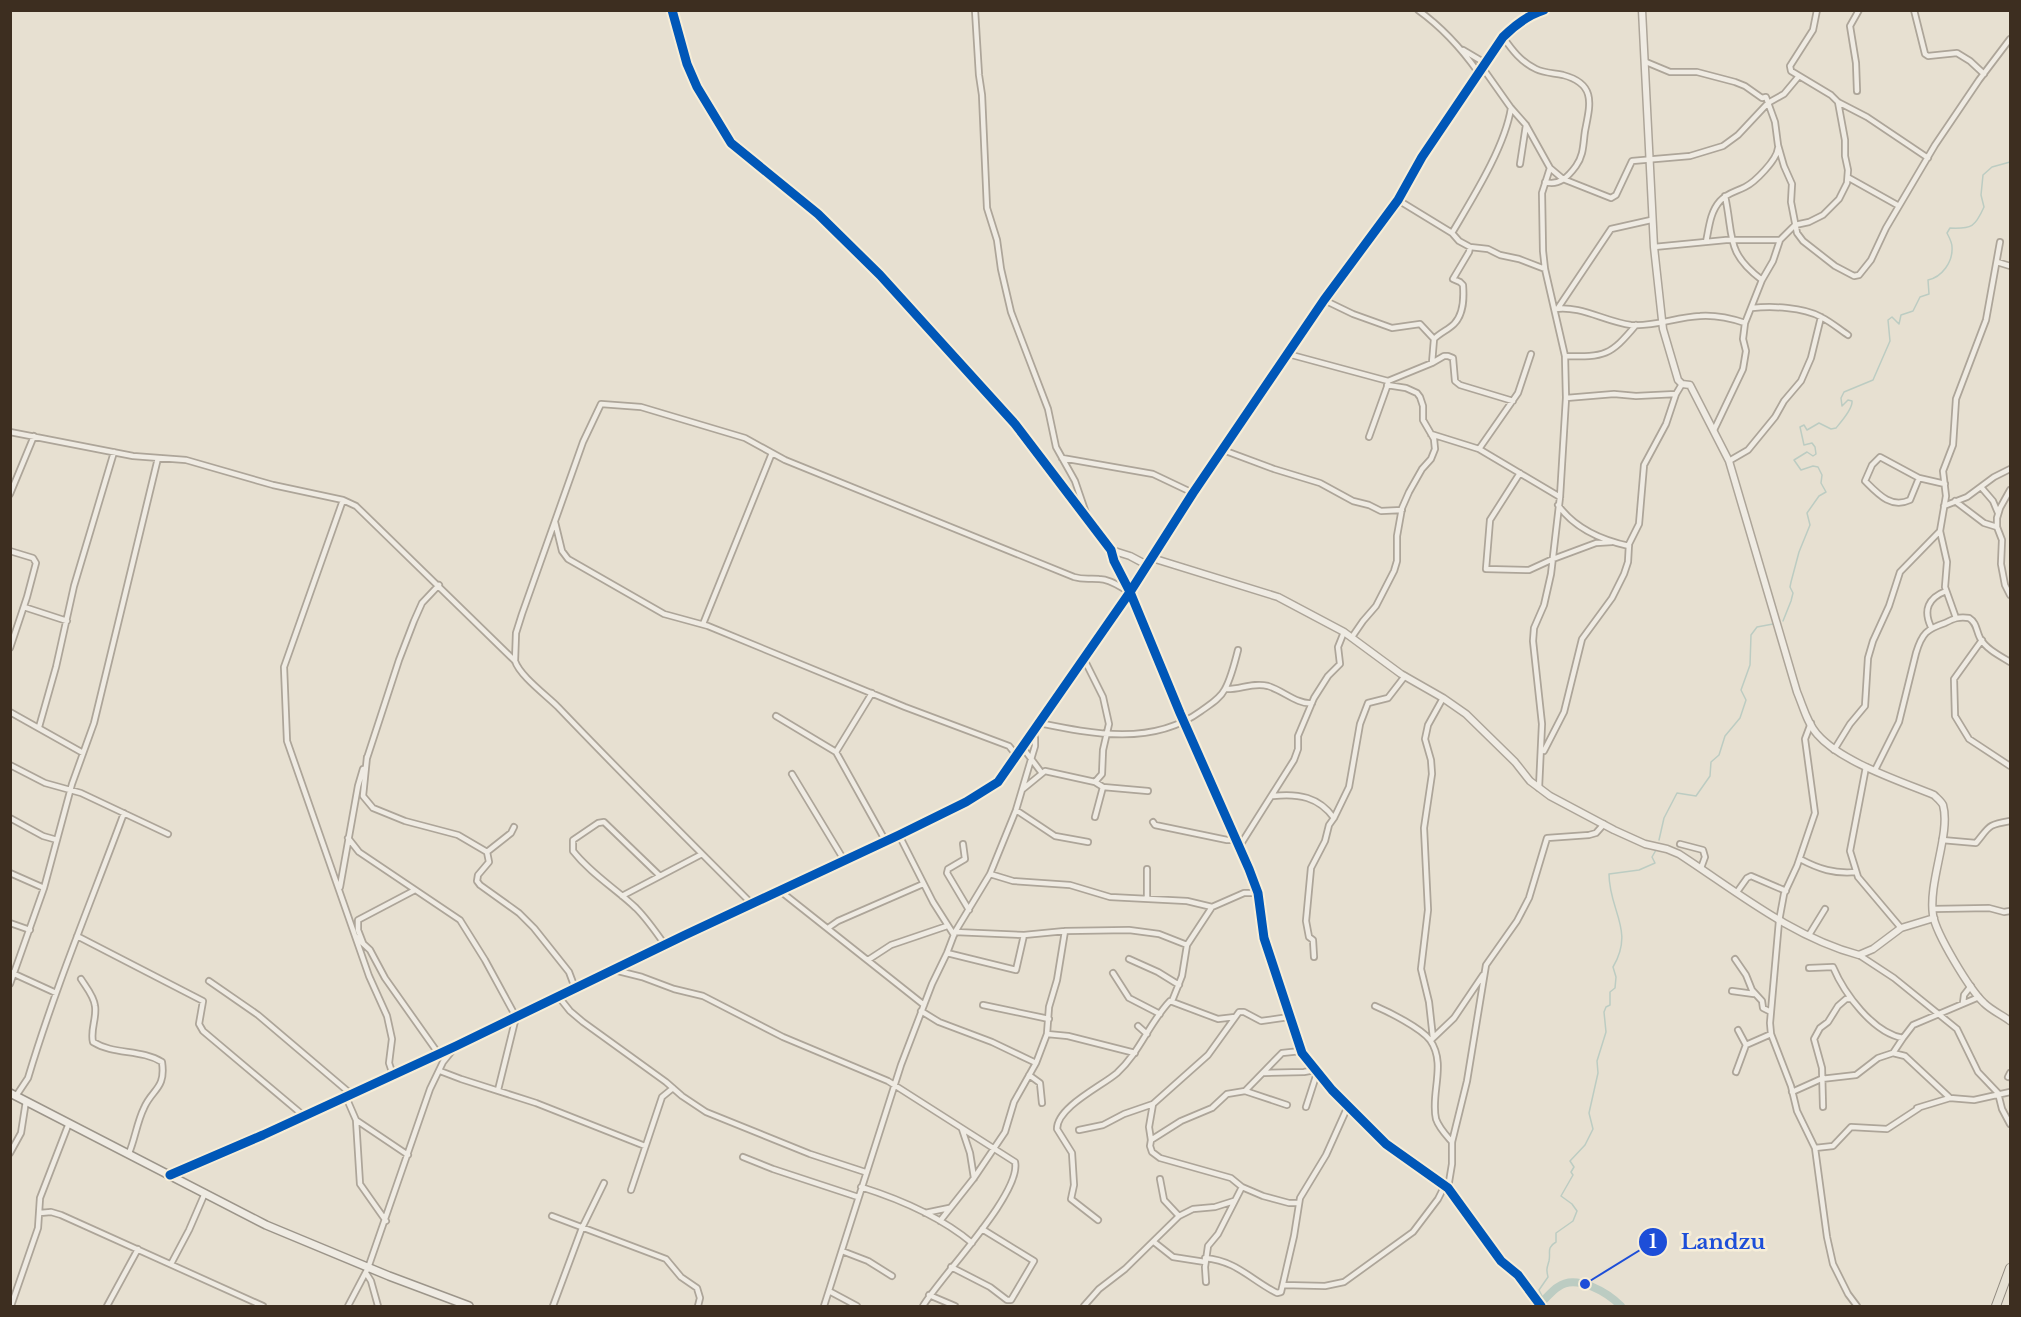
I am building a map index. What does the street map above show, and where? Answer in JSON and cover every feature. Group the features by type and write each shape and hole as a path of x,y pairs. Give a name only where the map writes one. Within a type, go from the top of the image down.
{"main road":[{"path":"13,1094 266,1225 367,1271 468,1306"},
{"path":"1996,1306 2010,1268"}],"street":[{"path":"672,10 691,72 706,104 730,143 818,214 879,275 1015,424 1111,550 1235,835 1258,894 1264,938 1301,1052 1348,1106 1386,1144 1446,1187 1501,1261 1518,1275 1541,1306"},
{"path":"975,10 982,95 986,202 997,240 1011,312 1048,409 1056,447 1075,481 1087,516"},
{"path":"1418,10 1438,25 1482,67 1526,125 1550,168 1563,179 1613,198 1631,162 1649,158 1690,156 1723,146 1738,135 1768,103 1784,94 1799,76"},
{"path":"170,1175 456,1046 779,890 899,835 989,789 998,782 1130,592 1193,493 1324,300 1398,200 1422,157 1503,37 1533,12 1545,10"},
{"path":"1642,10 1654,247 1662,324 1678,380 1682,384 1690,385 1729,461 1797,692 1810,723 1817,734 1834,750 1939,799 1943,805 1944,820 1934,880 1934,918 1940,933 1978,997 1985,1005 2010,1021"},
{"path":"1817,10 1812,30 1790,66 1791,71 1832,95 1838,102 1867,117 1928,158"},
{"path":"1857,91 1856,63 1850,26 1859,10"},
{"path":"1914,10 1925,54 1928,56 1957,53 1984,74"},
{"path":"1503,37 1513,51 1527,64 1545,72 1569,77 1588,92 1591,101 1581,157 1571,173 1563,179 1556,183 1545,182"},
{"path":"1646,62 1670,72 1697,72 1735,82 1762,98 1766,97 1775,122 1778,145 1792,184 1791,202 1800,238 1835,266 1854,276 1859,275 1871,260 1886,228 1953,118 2010,39"},
{"path":"1463,50 1482,67"},
{"path":"1714,430 1743,369 1746,351 1743,339 1745,323 1780,240 1796,225 1823,215 1839,199 1849,178 1838,102"},
{"path":"1452,233 1500,144 1508,126 1511,108"},
{"path":"1520,164 1526,125"},
{"path":"1706,242 1714,209 1725,196 1744,188 1762,172 1777,154 1778,145"},
{"path":"1539,788 1542,724 1533,641 1534,628 1547,594 1552,559 1560,497 1566,398 1565,356 1556,309 1545,270 1542,193 1550,168"},
{"path":"1849,178 1899,206"},
{"path":"1725,196 1736,254 1744,266 1762,280"},
{"path":"1398,200 1452,233 1459,241 1470,247 1488,249 1545,270"},
{"path":"1556,309 1611,228 1652,220"},
{"path":"1654,247 1760,239 1780,240"},
{"path":"1956,618 1944,582 1947,562 1940,531 1944,506 1943,471 1953,445 1956,399 1983,331 2000,242"},
{"path":"1432,363 1434,339 1442,330 1454,324 1462,309 1463,285 1453,279 1470,247"},
{"path":"1997,262 2010,266"},
{"path":"1324,300 1353,314 1392,328 1420,324 1434,339"},
{"path":"1752,308 1772,306 1799,310 1821,317 1848,335"},
{"path":"1556,309 1574,310 1636,325 1662,324 1704,316 1725,317 1745,323"},
{"path":"1729,461 1748,450 1801,381 1811,358 1821,317"},
{"path":"1565,356 1607,354 1625,339 1636,325"},
{"path":"1288,354 1417,393 1422,402 1424,420 1435,443 1434,454 1409,492 1402,510 1394,571 1376,606 1352,637"},
{"path":"1479,449 1513,401 1524,379 1531,354"},
{"path":"1369,437 1388,383 1444,356 1453,358 1455,381 1460,385 1513,401"},
{"path":"1542,754 1564,712 1582,639 1612,598 1624,574 1628,562 1629,546 1638,524 1644,465 1666,424 1676,394 1682,384"},
{"path":"1566,398 1614,394 1643,396 1676,394"},
{"path":"515,661 518,626 587,433 601,404 640,407 749,439 772,453 981,541 1074,578 1086,580 1097,578 1109,581 1130,592"},
{"path":"10,432 114,452 186,460 262,483 343,500 356,506 515,661 518,668 752,903"},
{"path":"1431,434 1479,449 1560,497"},
{"path":"10,494 34,436"},
{"path":"1223,450 1320,483 1353,501 1382,511 1402,510"},
{"path":"39,727 74,586 114,452"},
{"path":"703,624 772,453"},
{"path":"1919,478 1914,495 1910,500 1897,504 1888,502 1864,481 1872,465 1880,457 1919,478 1945,484"},
{"path":"10,984 44,888 70,790 99,707 109,656 158,458"},
{"path":"1062,458 1153,474 1193,493"},
{"path":"1944,506 1967,497 1994,477 2010,469"},
{"path":"1520,473 1490,520 1486,569 1529,570 1596,543 1612,542"},
{"path":"1981,488 1993,501 1998,513"},
{"path":"2010,490 1998,513 1997,526 2002,540 2001,559 2005,585 2010,594"},
{"path":"343,500 283,673 290,751 356,938 391,1028 389,1063 393,1075"},
{"path":"1955,501 1984,523 1997,526"},
{"path":"1558,505 1566,516 1580,527 1612,542 1629,546"},
{"path":"555,522 562,551 568,559 664,614 703,624 1009,746 1017,756"},
{"path":"1834,750 1850,724 1865,706 1868,658 1889,606 1899,572 1940,531"},
{"path":"1111,550 1147,565"},
{"path":"10,551 33,558 36,563 10,648"},
{"path":"1152,558 1278,597 1344,632 1405,676 1443,698 1476,724 1539,788 1645,844 1667,849 1701,868 1779,921 1859,955 1893,978 1957,1029 1978,1072 1998,1093 2002,1109 2010,1124"},
{"path":"340,890 357,786 414,621 422,603 439,585"},
{"path":"1931,627 1927,615 1930,601 1933,597 1946,591"},
{"path":"24,608 67,621"},
{"path":"1875,770 1899,723 1918,644 1931,627 1956,618 1964,617 1972,620 1982,640 2010,662"},
{"path":"1239,847 1294,760 1298,749 1298,736 1312,703 1328,676 1340,664 1338,647 1344,632"},
{"path":"1982,640 1954,679 1955,716 1969,739 2010,766"},
{"path":"1039,723 1107,735 1158,730 1185,723 1214,701 1225,689 1238,650"},
{"path":"1084,659 1107,709 1109,724 1102,756 1102,774 1095,782"},
{"path":"1314,957 1313,940 1309,937 1306,921 1311,868 1325,841 1329,825 1349,787 1360,724 1368,702 1388,698 1405,676"},
{"path":"1225,689 1259,684 1284,691 1304,703 1312,703"},
{"path":"836,752 872,693"},
{"path":"1443,698 1428,725 1425,739 1432,774 1424,828 1428,910 1421,969 1433,1022 1432,1039 1438,1066 1435,1112 1437,1120 1452,1142"},
{"path":"10,712 83,753"},
{"path":"776,716 836,752 885,840"},
{"path":"1810,723 1805,739 1815,813 1800,859 1786,891 1779,921 1769,1011 1771,1034 1801,1122 1815,1148 1833,1264 1848,1294 1857,1306"},
{"path":"824,1306 894,1084 921,1011 955,933 990,874 1016,810 1032,759 1035,742 1033,732"},
{"path":"1023,748 1041,772"},
{"path":"367,757 363,796 373,808 405,821 458,835 487,852 489,862 478,875 477,881 488,892 519,913 534,928 569,972 575,988"},
{"path":"10,765 45,783 81,793 168,834"},
{"path":"1867,766 1857,820 1850,843 1856,872 1866,889 1901,928"},
{"path":"1023,790 1041,772 1052,772 1095,782 1102,787 1148,791"},
{"path":"792,774 844,860"},
{"path":"1095,817 1102,787"},
{"path":"1272,796 1307,797 1322,805 1334,818"},
{"path":"1016,810 1055,836 1088,842"},
{"path":"13,1094 28,1078 56,993 124,813"},
{"path":"10,818 43,836 57,840"},
{"path":"1941,840 1976,843 1990,826 2010,821"},
{"path":"660,876 604,822 598,822 573,840 573,851 595,874 635,908 665,945"},
{"path":"1153,822 1155,825 1227,840 1231,840 1235,835"},
{"path":"1283,1285 1325,1286 1344,1282 1413,1232 1438,1199 1446,1187 1452,1164 1452,1142 1467,1082 1488,961 1517,921 1529,898 1547,838 1589,835 1596,833 1604,824"},
{"path":"487,852 511,833 514,827"},
{"path":"899,835 923,884 947,926 955,933 1024,935 1065,931 1130,930 1159,934 1187,945"},
{"path":"348,838 359,852 460,920 516,1017 498,1090"},
{"path":"963,844 966,859 948,869 947,873 969,910"},
{"path":"1680,844 1703,850 1705,857 1701,868"},
{"path":"622,896 702,854"},
{"path":"1800,859 1833,873 1856,872"},
{"path":"1147,869 1148,899"},
{"path":"10,873 44,888"},
{"path":"990,874 1013,881 1070,885 1110,897 1187,901 1212,907"},
{"path":"1737,892 1751,876 1786,891"},
{"path":"828,928 845,918 923,884"},
{"path":"363,943 358,930 358,920 415,890"},
{"path":"779,890 924,1005"},
{"path":"1098,1220 1071,1199 1074,1185 1072,1152 1057,1129 1057,1124 1076,1102 1118,1072 1136,1053 1168,1002 1172,1001 1179,985 1187,945 1212,907 1244,893 1258,894"},
{"path":"1933,909 1989,908 2004,912 2010,911"},
{"path":"1809,935 1825,909"},
{"path":"1859,955 1873,949 1901,928 1934,918"},
{"path":"10,923 30,930"},
{"path":"868,960 891,945 947,926"},
{"path":"940,1221 974,1178 1005,1132 1014,1102 1036,1063 1047,1034 1050,1003 1057,980 1065,931"},
{"path":"948,953 1016,970 1024,935"},
{"path":"77,936 203,1001 199,1024 203,1031 304,1116"},
{"path":"356,938 370,950 385,978 438,1053"},
{"path":"1129,959 1165,975 1179,985"},
{"path":"1736,959 1754,994 1762,1001 1763,1008 1769,1011"},
{"path":"1809,968 1833,968 1850,999 1881,1028 1891,1035 1903,1038"},
{"path":"614,970 703,996 763,1028 894,1084 1015,1162 1016,1169 1003,1197 972,1243 929,1295 923,1306"},
{"path":"12,973 56,993"},
{"path":"1113,973 1129,998 1160,1014"},
{"path":"1432,1039 1454,1018 1484,974"},
{"path":"81,979 96,1007 91,1035 93,1042 112,1049 154,1057 162,1062 164,1072 159,1087 145,1105 129,1153"},
{"path":"209,981 258,1015 349,1096 356,1120 360,1184 386,1221"},
{"path":"1963,1003 1964,995 1971,986"},
{"path":"1732,991 1754,994"},
{"path":"558,996 570,1011 584,1022 710,1113 810,1154 866,1172"},
{"path":"1893,1053 1912,1026 1978,997"},
{"path":"1823,1107 1822,1068 1815,1046 1816,1033 1828,1022 1842,1001 1850,999"},
{"path":"1172,1001 1218,1018 1235,1017"},
{"path":"983,1005 1049,1018"},
{"path":"1375,1006 1432,1039"},
{"path":"921,1011 939,1022 992,1042 1036,1063"},
{"path":"1079,1130 1103,1125 1124,1113 1153,1104 1208,1055 1235,1017 1242,1011 1261,1021 1289,1017"},
{"path":"1138,1026 1148,1034"},
{"path":"1738,1030 1746,1045"},
{"path":"1047,1034 1068,1036 1136,1053"},
{"path":"1736,1072 1746,1045 1771,1034"},
{"path":"348,1306 367,1271 386,1221 430,1089 443,1062 456,1046"},
{"path":"1151,1140 1181,1121 1212,1108 1227,1094 1245,1090 1282,1053 1301,1052"},
{"path":"1792,1092 1821,1079 1856,1075 1878,1058 1893,1053 1905,1056 1950,1098"},
{"path":"440,1071 536,1103 645,1146"},
{"path":"1264,1072 1316,1071"},
{"path":"1306,1107 1316,1071"},
{"path":"1029,1076 1040,1083 1042,1103"},
{"path":"631,1190 662,1097 673,1088"},
{"path":"1245,1090 1287,1105"},
{"path":"1815,1148 1833,1146 1851,1127 1887,1129 1918,1108 1950,1098 1974,1100 2010,1092"},
{"path":"10,1153 21,1133 26,1101"},
{"path":"1153,1104 1149,1126 1150,1146 1152,1152 1160,1158 1231,1178 1242,1187 1277,1200 1299,1203"},
{"path":"1154,1242 1173,1257 1220,1260 1238,1268 1277,1293 1281,1292 1299,1203 1304,1190 1326,1155 1348,1106"},
{"path":"356,1120 408,1155"},
{"path":"11,1306 38,1228 40,1198 69,1123"},
{"path":"962,1128 970,1153 974,1178"},
{"path":"743,1157 858,1197"},
{"path":"1160,1179 1164,1200 1179,1216"},
{"path":"553,1306 582,1228 604,1183"},
{"path":"861,1187 881,1193 940,1221 972,1243"},
{"path":"1206,1282 1205,1260 1208,1246 1218,1234 1242,1187"},
{"path":"171,1264 205,1193"},
{"path":"1084,1306 1099,1289 1125,1269 1179,1216 1193,1209 1215,1207 1234,1201"},
{"path":"924,1213 949,1208"},
{"path":"40,1213 51,1212 61,1215 171,1264 252,1304 263,1306"},
{"path":"552,1216 666,1259 681,1277 697,1288 700,1298 698,1306"},
{"path":"951,1267 990,1287 1007,1300 1011,1300 1034,1261 982,1229"},
{"path":"107,1306 138,1249"},
{"path":"842,1251 858,1256 892,1276"},
{"path":"367,1271 378,1306"},
{"path":"830,1291 858,1306"},
{"path":"929,1295 955,1306"}],"waterway":[{"path":"1783,621 1793,593 1790,587 1799,552 1810,525 1807,513 1819,496 1826,492 1821,483 1822,475 1818,467 1813,466 1801,470 1794,460 1807,452 1813,456 1816,454 1812,443 1804,445 1800,427 1804,425 1807,430 1819,423 1831,429 1836,428 1844,419 1851,408 1852,401 1848,400 1842,406 1841,398 1844,392 1873,380 1890,341 1888,320 1892,317 1899,324 1901,315 1913,311 1920,297 1929,294 1928,280 1938,276 1951,258 1952,245 1947,233 1950,228 1963,228 1975,223 1984,207 1981,195 1983,175 1992,167 2010,162"},
{"path":"1659,840 1664,818 1677,793 1696,796 1710,776 1711,762 1719,755 1725,736 1740,718 1746,700 1741,690 1750,665 1751,635 1757,627 1773,624"},
{"path":"1544,1300 1539,1290 1548,1277 1550,1248 1556,1242 1556,1233 1573,1221 1577,1211 1561,1196 1573,1175 1571,1172 1574,1167 1570,1161 1585,1145 1593,1129 1589,1113 1598,1073 1597,1061 1606,1032 1604,1012 1610,1005 1610,992 1615,988 1616,977 1613,967 1622,942 1609,874 1639,870 1655,863 1652,857 1656,850"},
{"path":"1544,1300 1558,1287 1574,1282 1591,1286 1621,1306"}],"cycle path":[{"path":"672,10 687,64 697,87 731,143 818,214 880,275 1015,424 1111,550 1249,869 1258,893 1264,938 1302,1053 1332,1090 1386,1144 1448,1188 1501,1261 1518,1275 1541,1306"},
{"path":"170,1175 456,1046 899,835 966,802 998,782 1130,592 1193,493 1324,300 1398,200 1422,157 1503,37 1522,21 1544,10"}],"place":[{"name":"Landzu","path":"1585,1284"}]}
